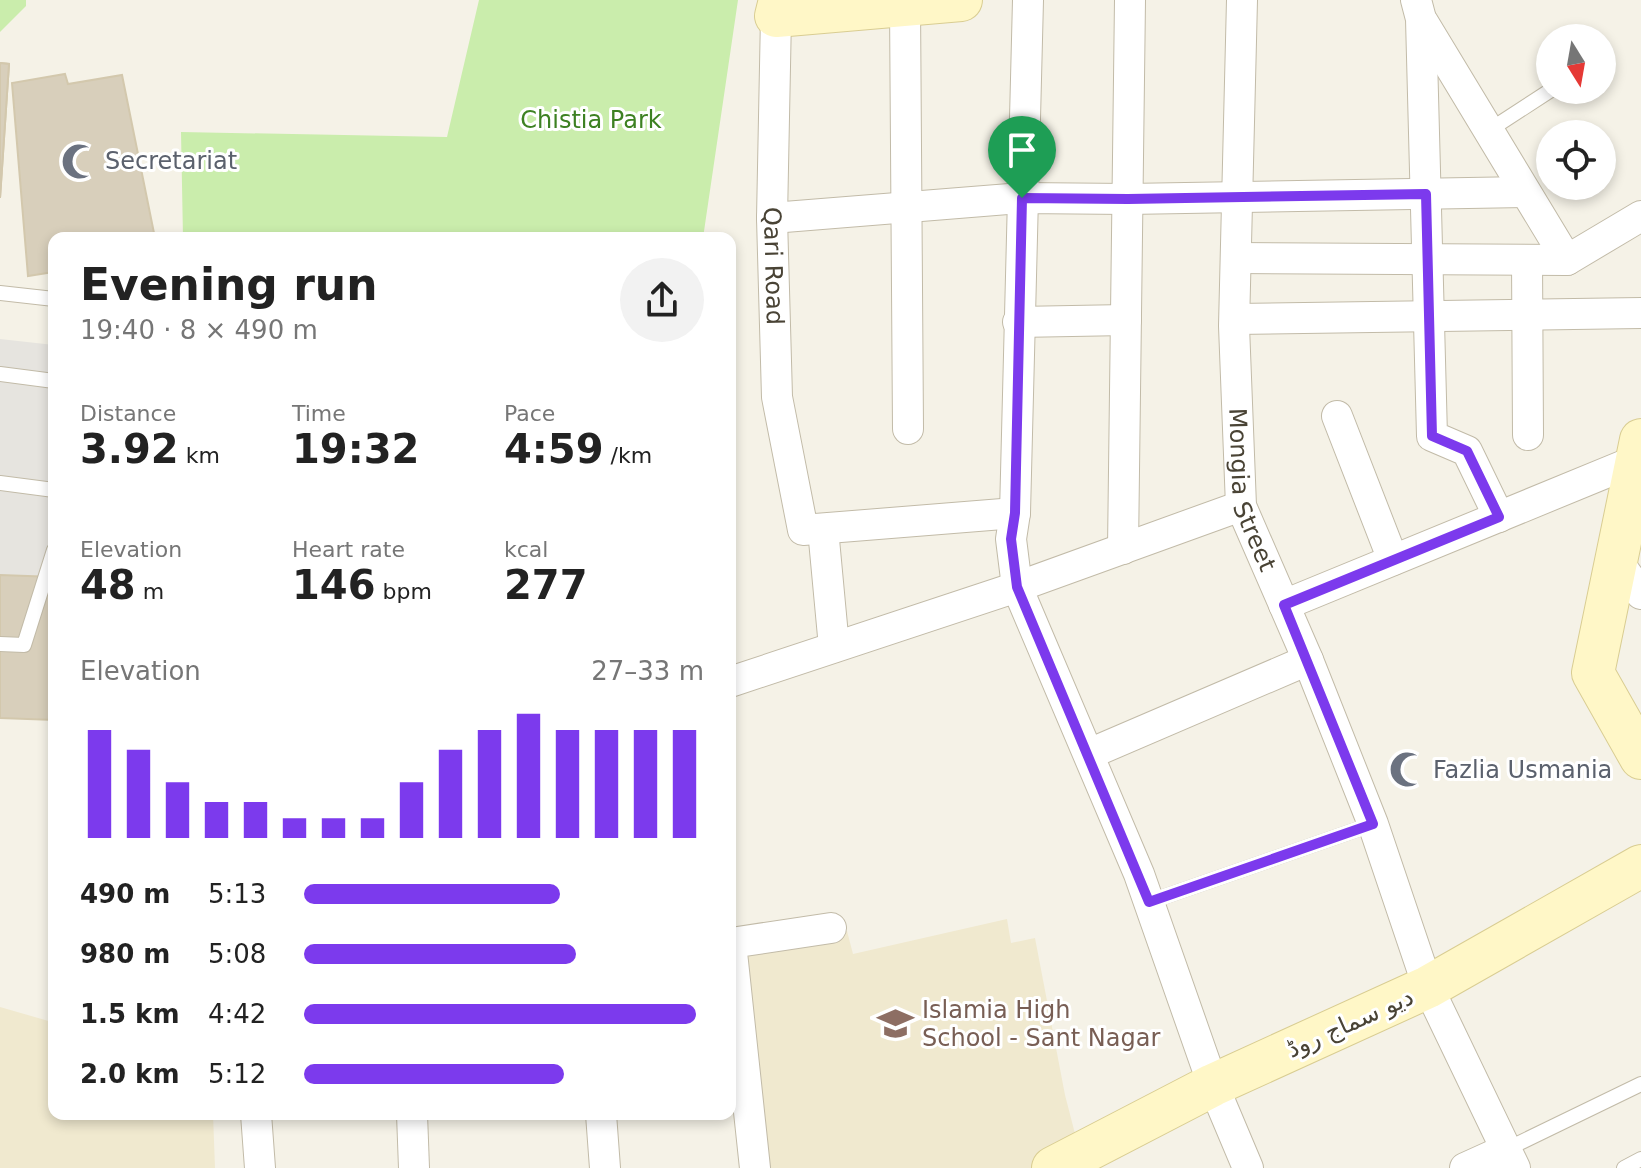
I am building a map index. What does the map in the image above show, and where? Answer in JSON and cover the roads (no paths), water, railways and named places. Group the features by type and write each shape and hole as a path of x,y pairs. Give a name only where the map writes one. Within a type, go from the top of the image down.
{"main road":[{"path":"778,8 905,5 961,0"},
{"path":"1639,450 1633,580 1593,673 1641,758"},
{"name":"دیو سماج روڈ","path":"1053,1168 1213,1085 1428,987 1641,866"}],"street":[{"path":"1028,0 1015,513 1011,539 1017,587 1149,902 1213,1085 1248,1168"},
{"path":"1123,549 1130,0"},
{"name":"Mongia Street","path":"1242,0 1235,319 1241,506 1308,660 1373,824 1428,987 1511,1159"},
{"path":"905,5 908,429"},
{"name":"Qari Road","path":"778,8 772,218 777,397 813,530 834,647"},
{"path":"1418,9 1567,260"},
{"path":"1418,9 1432,436 1467,451 1499,517"},
{"path":"772,218 1022,198 1525,192"},
{"path":"1236,258 1567,260 1641,216"},
{"path":"1527,260 1528,435"},
{"path":"1235,319 1641,313"},
{"path":"1018,322 1126,320"},
{"path":"1337,416 1393,560"},
{"path":"1284,605 1499,517 1639,450"},
{"path":"736,680 1017,587 1241,506"},
{"path":"813,530 1015,513"},
{"path":"1089,754 1308,660"},
{"path":"736,943 831,928"},
{"path":"736,998 755,1168"},
{"path":"256,1120 260,1168"},
{"path":"412,1120 414,1168"},
{"path":"601,1120 605,1168"},
{"path":"1465,1168 1511,1159"}],"lane":[{"path":"1488,131 1536,100"},
{"path":"0,293 48,298"},
{"path":"0,374 48,380"},
{"path":"0,483 48,489"},
{"path":"0,644 24,645 48,569"},
{"path":"1149,902 1373,824"},
{"path":"1511,1159 1641,1084"},
{"path":"1624,1168 1641,1159"}],"place":[{"name":"Secretariat","path":"79,161"},
{"name":"Fazlia Usmania","path":"1407,770"},
{"name":"Islamia High School - Sant Nagar","path":"896,1024"}],"park label":[{"name":"Chistia Park","path":"591,120"}]}
